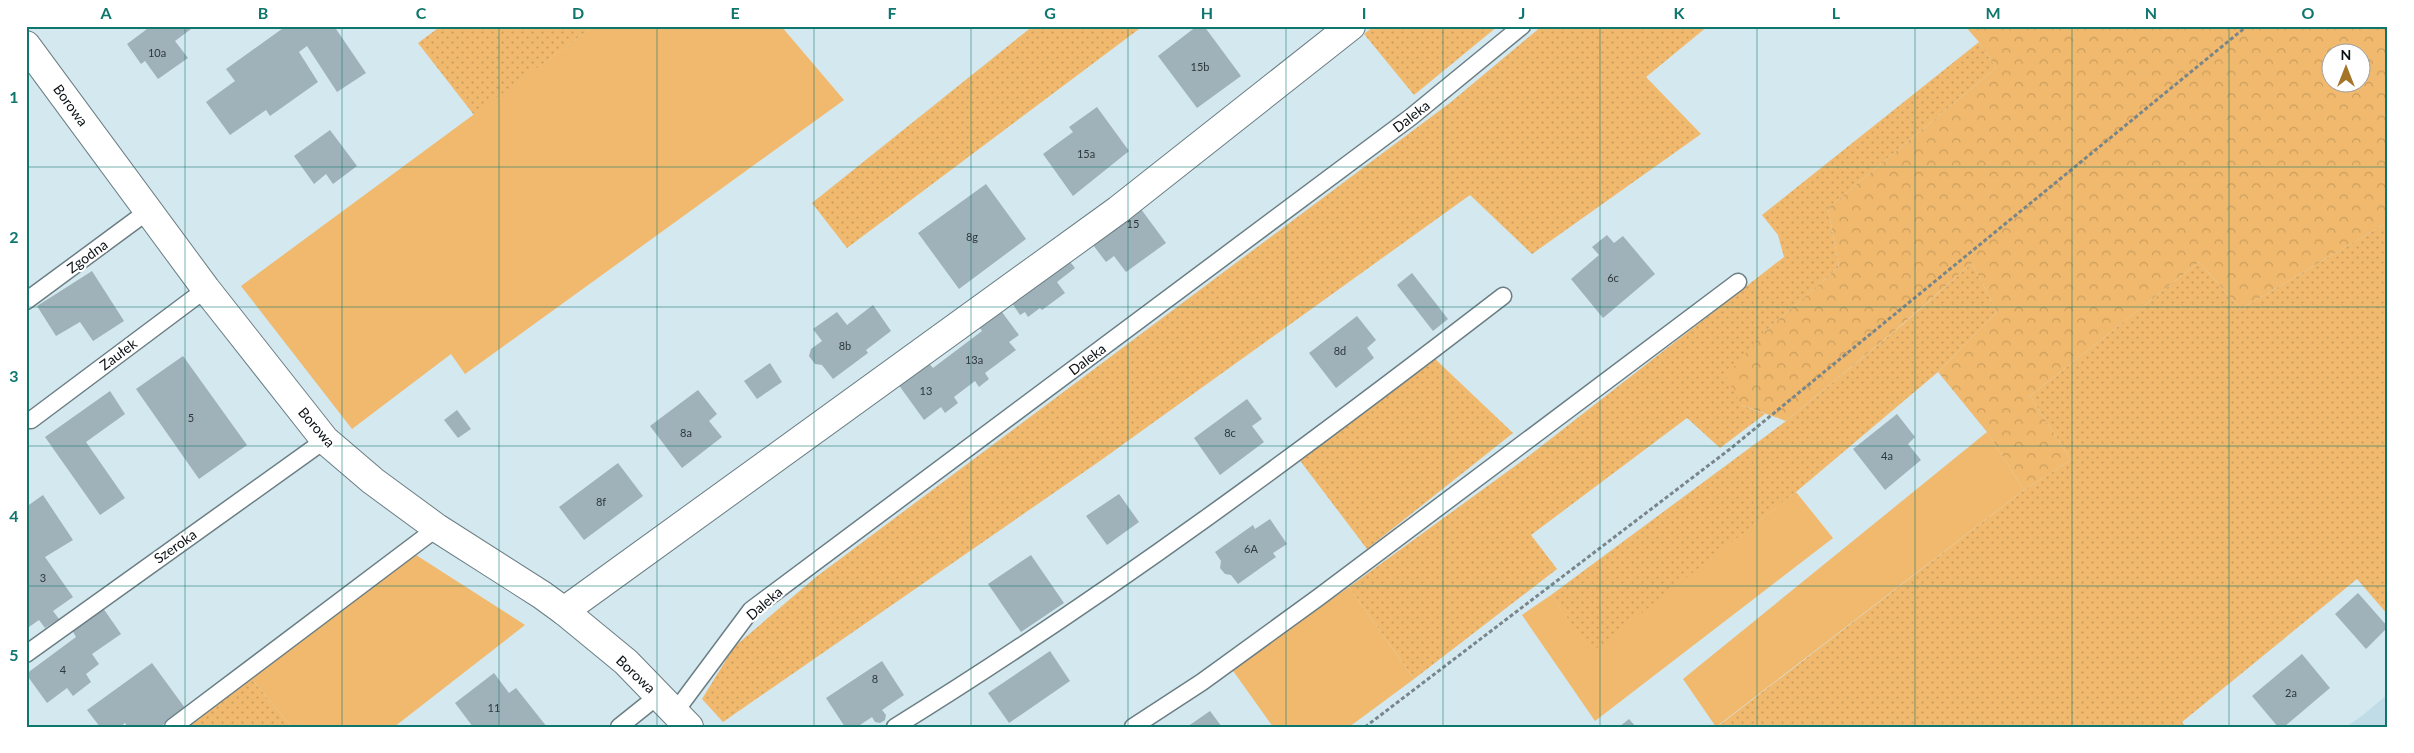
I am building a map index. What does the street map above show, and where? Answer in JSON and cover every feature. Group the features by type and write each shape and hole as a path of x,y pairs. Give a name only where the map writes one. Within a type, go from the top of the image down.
{"street":[{"path":"564,611 1118,210 1350,26"},
{"name":"Borowa","path":"26,45 206,289 325,440 373,481 437,528 564,611 626,662 674,711"}],"lane":[{"name":"Daleka","path":"618,727 674,711 752,610 1395,129 1522,26"},
{"name":"Zgodna","path":"26,301 148,211"},
{"path":"1133,727 1202,682 1311,603 1738,282"},
{"name":"Zaułek","path":"31,420 206,289"},
{"path":"895,727 971,679 1260,480 1503,296"},
{"name":"Szeroka","path":"26,654 325,440"},
{"path":"173,727 437,528"}],"path":[{"path":"1365,727 1730,449 2247,26"}],"shaded area":[{"path":"2388,694 2388,727 2346,727 2363,715"}],"green space":[{"path":"441,26 594,26 474,115 418,43"},
{"path":"594,26 781,26 844,100 465,374 451,354 352,429 241,286"},
{"path":"1033,26 1143,26 847,248 812,203"},
{"path":"1374,26 1498,26 1414,95 1364,34"},
{"path":"1542,26 1708,26 1646,77 1701,134 1532,254 1470,195 1097,463 723,722 702,699 734,647 816,577 1451,102"},
{"path":"1965,26 2388,26 2388,222 2241,309 2199,262 2030,396 2071,460 2024,490 1987,432 1938,372 1997,312 1972,263 1898,328 1786,421 1741,405 1726,376 1763,333 1839,267 1828,208 1996,68 1979,42"},
{"path":"1979,42 1996,68 1828,208 1839,267 1763,333 1741,405 1765,414 1720,448 1687,418 1531,535 1557,569 1414,679 1349,587 1530,455 1784,257 1778,235 1762,215"},
{"path":"2388,222 2388,615 2357,579 2182,722 2186,727 1717,727 2024,490 2071,460 2030,396 2199,262 2241,309"},
{"path":"1972,263 1997,312 1938,372 1796,492 1592,653 1551,595 1786,421 1902,325"},
{"path":"1432,356 1513,433 1367,549 1298,458"},
{"path":"1987,432 2024,490 1716,727 1683,679"},
{"path":"1796,492 1833,538 1595,721 1522,615 1551,595 1592,652"},
{"path":"416,555 525,625 394,727 292,727 250,677"},
{"path":"1349,587 1414,679 1349,727 1273,727 1231,668"},
{"path":"250,677 292,727 183,727"}],"building":[{"path":"151,26 195,26 175,41 188,58 158,79 145,61 141,64 127,44"},
{"path":"286,26 334,26 366,73 337,92 307,46 299,52 318,82 270,116 266,110 230,135 206,102 235,81 226,69"},
{"path":"1197,26 1204,26 1241,76 1197,108 1158,56"},
{"path":"1097,107 1129,151 1073,196 1043,154 1073,132 1069,127"},
{"path":"330,130 357,166 333,184 326,174 314,184 294,156"},
{"path":"986,184 1026,239 959,289 918,233"},
{"path":"1138,205 1166,243 1126,272 1114,256 1106,262 1090,241"},
{"path":"1607,235 1614,243 1623,236 1655,274 1603,318 1571,279 1599,255 1592,247"},
{"path":"1067,258 1075,268 1057,282 1065,293 1042,310 1040,308 1028,317 1025,312 1020,315 1010,300"},
{"path":"92,271 124,321 93,341 80,322 56,336 37,306"},
{"path":"1412,273 1448,319 1433,331 1397,285"},
{"path":"873,305 891,331 866,350 868,353 833,379 822,365 815,364 809,356 811,349 822,341 813,329 837,312 847,325"},
{"path":"999,308 1019,335 1009,342 1016,350 985,373 989,379 979,387 975,381 954,397 958,403 945,413 941,407 924,420 898,384 928,362 933,368 982,331 977,324"},
{"path":"1357,316 1376,340 1367,348 1374,358 1336,388 1309,353"},
{"path":"183,356 247,445 199,479 136,389"},
{"path":"770,363 782,382 757,399 744,381"},
{"path":"698,390 717,414 709,421 722,437 682,468 650,426"},
{"path":"110,391 125,414 86,442 125,498 100,515 45,437"},
{"path":"1247,399 1262,419 1252,426 1264,442 1220,475 1194,438"},
{"path":"457,410 471,429 458,438 444,420"},
{"path":"1897,414 1915,437 1908,444 1921,460 1885,490 1853,449"},
{"path":"618,463 643,496 584,540 559,507"},
{"path":"1119,494 1139,522 1107,545 1086,516"},
{"path":"43,495 73,540 45,557 73,597 53,611 59,619 45,628 39,620 26,629 26,507"},
{"path":"1270,519 1287,544 1273,553 1276,557 1238,584 1231,575 1225,574 1220,568 1221,561 1215,552 1253,525 1255,529"},
{"path":"1031,555 1064,603 1021,632 988,584"},
{"path":"2358,593 2388,627 2366,649 2335,614"},
{"path":"103,608 121,634 92,654 99,664 86,674 91,682 73,696 67,688 47,703 26,674 76,637 72,630"},
{"path":"1050,651 1070,681 1009,723 988,693"},
{"path":"2302,654 2330,688 2284,727 2278,727 2252,696"},
{"path":"882,661 904,695 882,710 886,715 885,720 880,723 875,722 872,717 857,727 845,727 826,698"},
{"path":"152,663 185,708 160,727 128,727 125,723 120,727 100,727 87,710"},
{"path":"494,673 509,693 516,688 547,727 473,727 455,703"},
{"path":"1210,711 1222,727 1187,727"},
{"path":"1629,719 1636,727 1619,727"}]}
